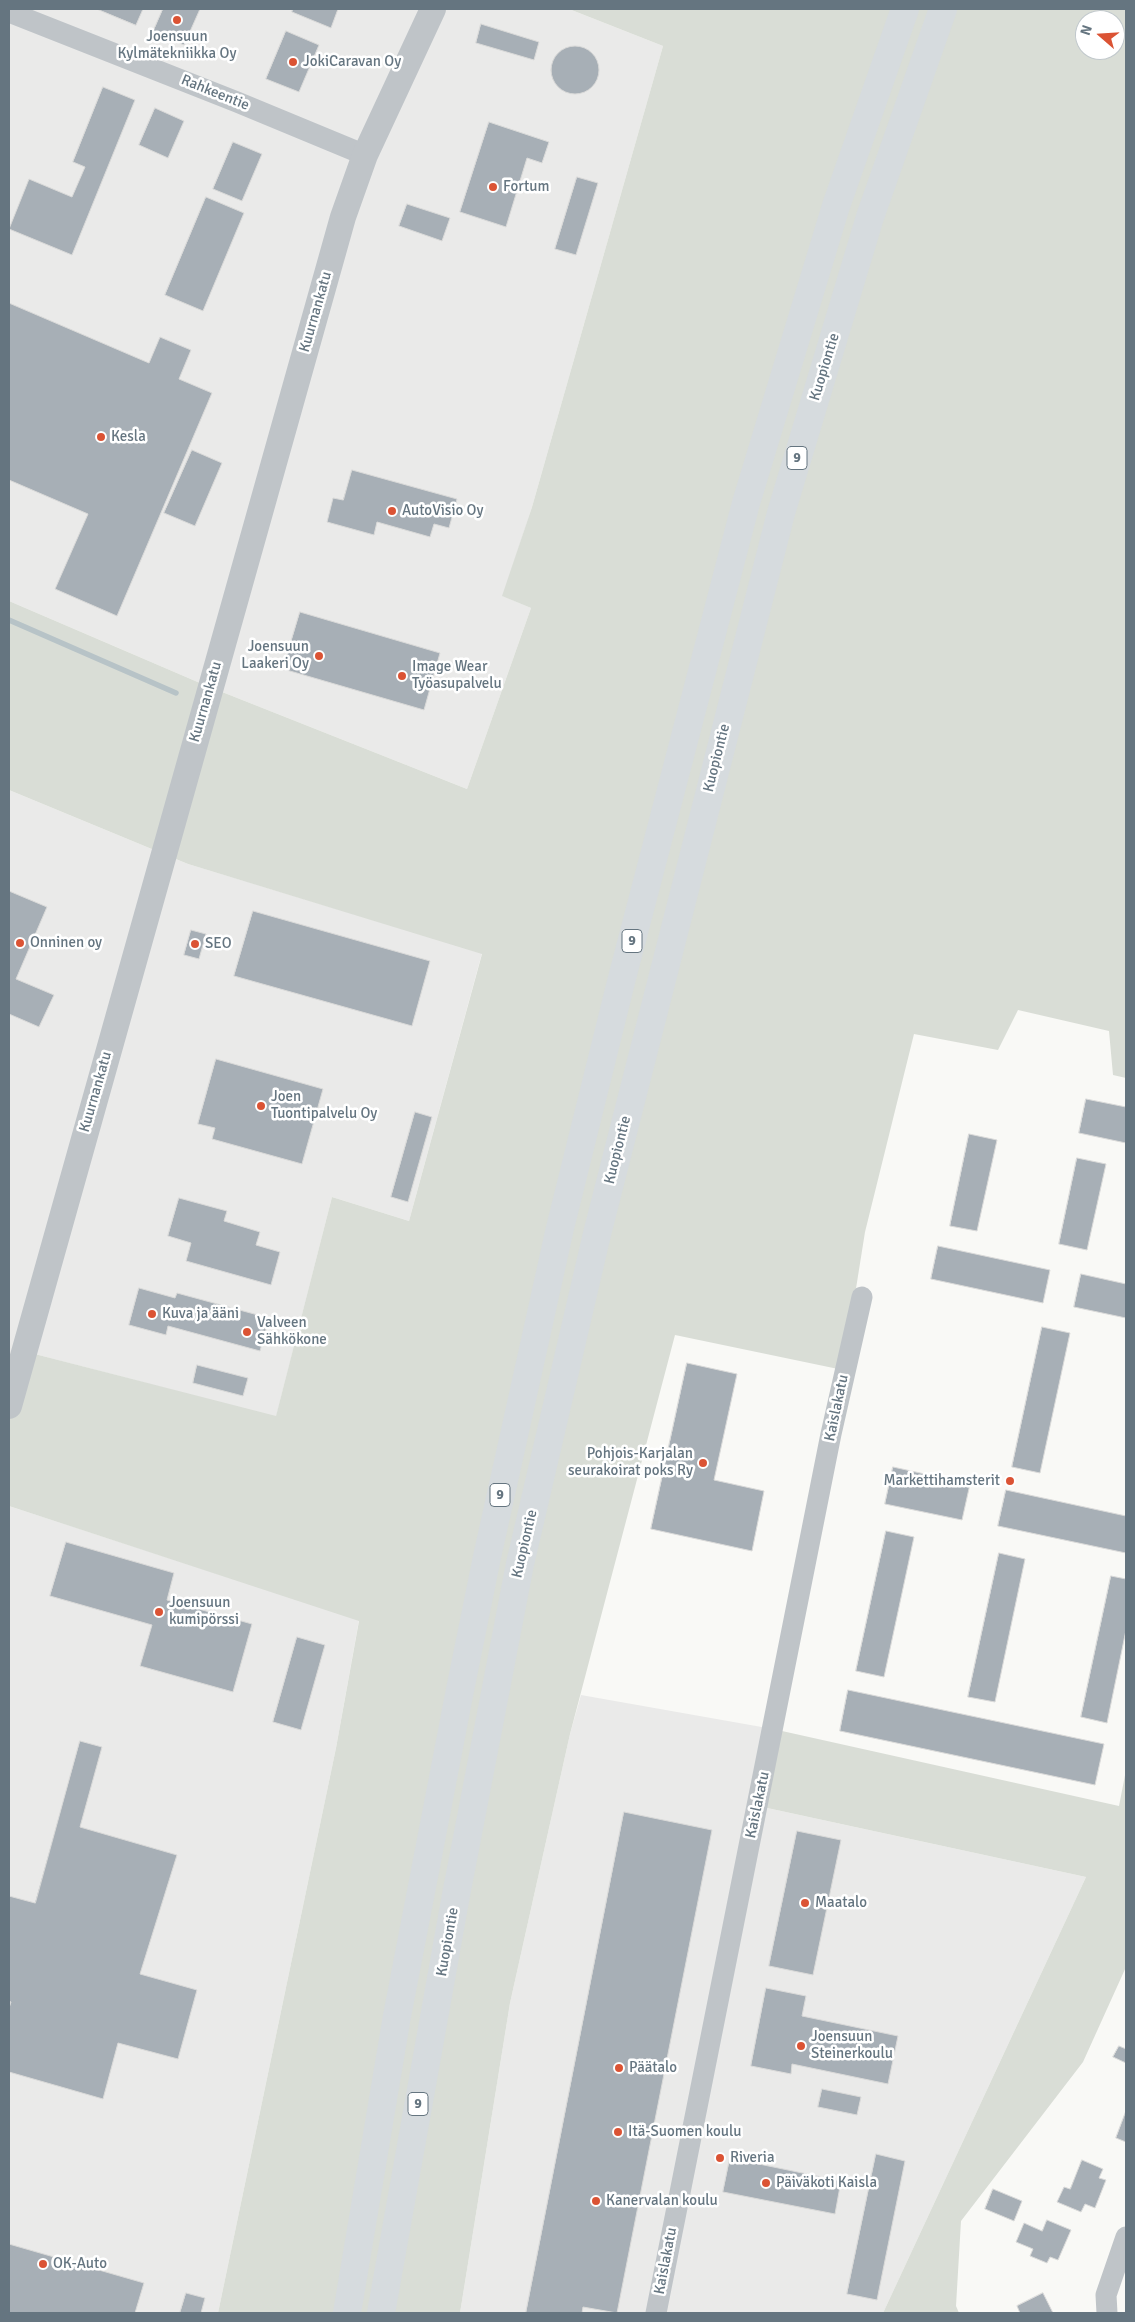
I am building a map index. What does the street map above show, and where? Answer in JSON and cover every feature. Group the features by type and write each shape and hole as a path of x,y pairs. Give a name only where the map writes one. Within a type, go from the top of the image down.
{"highway":[{"name":"9","path":"347,2313 397,2016 486,1557 560,1228 622,978 746,503 836,206 904,9"},
{"name":"Kuopiontie","path":"381,2313 454,1905 520,1564 597,1234 658,988 781,513 870,217 943,9"}],"street":[{"name":"Kuurnankatu","path":"9,1406 338,236 365,156 433,9"},
{"name":"Rahkeentie","path":"9,12 237,102 365,156"},
{"name":"Kaislakatu","path":"656,2313 831,1434 862,1297"},
{"path":"1107,2313 1106,2295 1126,2237"}],"shaded area":[{"path":"9,9 569,9 663,46 532,507 503,596 531,608 467,789 207,686 9,601"},
{"path":"569,9 1126,9 1126,1078 1113,1075 1109,1031 1018,1010 998,1050 914,1034 865,1232 843,1370 675,1335 570,1734 510,2003 460,2313 218,2313 336,1748 359,1621 9,1506 9,1407 27,1352 276,1416 332,1197 409,1221 482,954 188,864 9,790 9,601 207,686 467,789 531,608 502,596 532,507 663,46"},
{"path":"9,790 188,864 482,953 409,1221 332,1197 276,1417 27,1352 9,1407"},
{"path":"9,1506 359,1620 336,1748 218,2313 9,2313"},
{"name":"Riveria","path":"581,1695 773,1729 758,1806 1086,1877 883,2313 460,2313 510,2003 570,1734"},
{"path":"773,1729 1119,1806 1126,1770 1126,1967 1083,2062 961,2221 956,2306 959,2313 883,2313 1086,1877 758,1806"}],"building":[{"path":"97,9 143,9 136,25"},
{"name":"Joensuun Kylmätekniikka Oy","path":"163,9 200,9 184,45 153,32"},
{"path":"293,9 338,9 331,28 292,12"},
{"path":"481,24 539,42 534,60 476,43"},
{"name":"JokiCaravan Oy","path":"286,31 319,45 299,92 266,79"},
{"path":"570,46 580,46 589,50 595,56 598,61 598,79 589,90 580,94 570,94 561,90 555,84 551,75 551,65 555,56 561,50"},
{"path":"103,87 135,100 72,255 9,229 29,179 72,197 85,167 73,162"},
{"path":"155,108 184,121 168,158 139,145"},
{"name":"Fortum","path":"489,122 549,142 542,163 527,158 506,227 460,212"},
{"path":"233,142 262,154 242,201 213,189"},
{"path":"577,177 598,183 576,255 555,249"},
{"path":"206,197 244,213 203,311 165,295"},
{"path":"407,204 450,218 442,241 399,226"},
{"name":"Kesla","path":"9,303 149,363 160,337 191,350 179,379 212,393 117,616 55,589 88,514 9,480"},
{"path":"192,450 222,463 195,526 164,513"},
{"name":"AutoVisio Oy","path":"352,470 457,499 449,528 434,524 430,537 377,522 374,535 327,522 333,498 343,500"},
{"path":"300,612 440,653 424,710 283,669"},
{"name":"Onninen oy","path":"9,891 47,907 16,979 54,995 39,1027 9,1014"},
{"path":"253,911 430,961 412,1026 234,976"},
{"name":"SEO","path":"191,930 206,934 199,959 184,955"},
{"name":"Joen Tuontipalvelu Oy","path":"216,1059 323,1089 302,1164 212,1139 215,1128 198,1124"},
{"path":"1086,1099 1126,1107 1126,1143 1079,1133"},
{"path":"415,1112 432,1117 408,1202 391,1197"},
{"path":"969,1134 997,1140 977,1231 950,1226"},
{"path":"1077,1158 1106,1164 1087,1250 1059,1244"},
{"path":"179,1198 227,1211 224,1221 260,1232 256,1245 280,1252 271,1285 186,1261 191,1243 168,1236"},
{"path":"938,1246 1050,1270 1043,1303 931,1279"},
{"path":"1081,1274 1126,1284 1126,1318 1074,1307"},
{"path":"139,1288 175,1298 177,1293 269,1318 260,1351 168,1326 166,1335 129,1325"},
{"path":"1042,1327 1070,1333 1040,1473 1012,1467"},
{"path":"687,1363 737,1374 714,1480 764,1491 752,1551 651,1529"},
{"path":"197,1365 248,1378 243,1396 193,1383"},
{"path":"893,1467 970,1484 962,1520 885,1504"},
{"path":"1006,1490 1126,1516 1126,1553 998,1526"},
{"path":"886,1531 914,1537 884,1677 856,1671"},
{"name":"Joensuun kumipörssi","path":"66,1542 174,1573 167,1600 252,1624 233,1692 140,1666 152,1625 50,1596"},
{"path":"999,1553 1025,1559 995,1702 968,1697"},
{"path":"1111,1576 1126,1579 1126,1630 1107,1723 1081,1717"},
{"path":"297,1637 325,1645 301,1730 273,1722"},
{"path":"848,1690 1104,1744 1095,1785 840,1731"},
{"path":"80,1741 102,1747 80,1827 177,1855 140,1974 197,1990 178,2059 118,2043 103,2099 9,2072 9,2008 11,2002 9,2001 9,1896 35,1903"},
{"name":"Päätalo","path":"624,1812 712,1830 617,2313 583,2307 582,2313 526,2313"},
{"name":"Maatalo","path":"797,1831 841,1840 813,1975 769,1966"},
{"path":"766,1988 806,1996 802,2016 898,2036 888,2084 792,2064 791,2074 751,2066"},
{"path":"1119,2046 1126,2049 1126,2063 1113,2057"},
{"path":"822,2089 861,2097 857,2115 818,2107"},
{"path":"1126,2111 1126,2142 1116,2138"},
{"path":"876,2154 905,2161 877,2300 847,2294"},
{"path":"730,2158 841,2181 835,2214 723,2192"},
{"path":"1082,2160 1103,2169 1099,2178 1106,2180 1095,2208 1085,2204 1081,2212 1057,2202 1064,2187 1070,2189"},
{"path":"993,2189 1022,2201 1014,2221 985,2209"},
{"path":"1047,2220 1071,2230 1058,2260 1050,2257 1047,2263 1030,2256 1033,2249 1016,2242 1024,2223 1042,2231"},
{"name":"OK-Auto","path":"9,2244 144,2283 135,2313 9,2313"},
{"path":"186,2293 205,2298 201,2313 180,2313"},
{"path":"1043,2293 1053,2313 1020,2313 1017,2306"}],"waterway":[{"path":"9,620 176,693"}],"place":[{"name":"Joensuun Kylmätekniikka Oy","path":"177,20"},
{"name":"JokiCaravan Oy","path":"293,62"},
{"name":"Fortum","path":"493,187"},
{"name":"Kesla","path":"101,437"},
{"name":"AutoVisio Oy","path":"392,511"},
{"name":"Joensuun Laakeri Oy","path":"319,656"},
{"name":"Image Wear Työasupalvelu","path":"402,676"},
{"name":"Onninen oy","path":"20,943"},
{"name":"SEO","path":"195,944"},
{"name":"Joen Tuontipalvelu Oy","path":"261,1106"},
{"name":"Kuva ja ääni","path":"152,1314"},
{"name":"Valveen Sähkökone","path":"247,1332"},
{"name":"Pohjois-Karjalan seurakoirat poks Ry","path":"703,1463"},
{"name":"Markettihamsterit","path":"1010,1481"},
{"name":"Joensuun kumipörssi","path":"159,1612"},
{"name":"Maatalo","path":"805,1903"},
{"name":"Joensuun Steinerkoulu","path":"801,2046"},
{"name":"Päätalo","path":"619,2068"},
{"name":"Itä-Suomen koulu","path":"618,2132"},
{"name":"Riveria","path":"720,2158"},
{"name":"Päiväkoti Kaisla","path":"766,2183"},
{"name":"Kanervalan koulu","path":"596,2201"},
{"name":"OK-Auto","path":"43,2264"}]}
